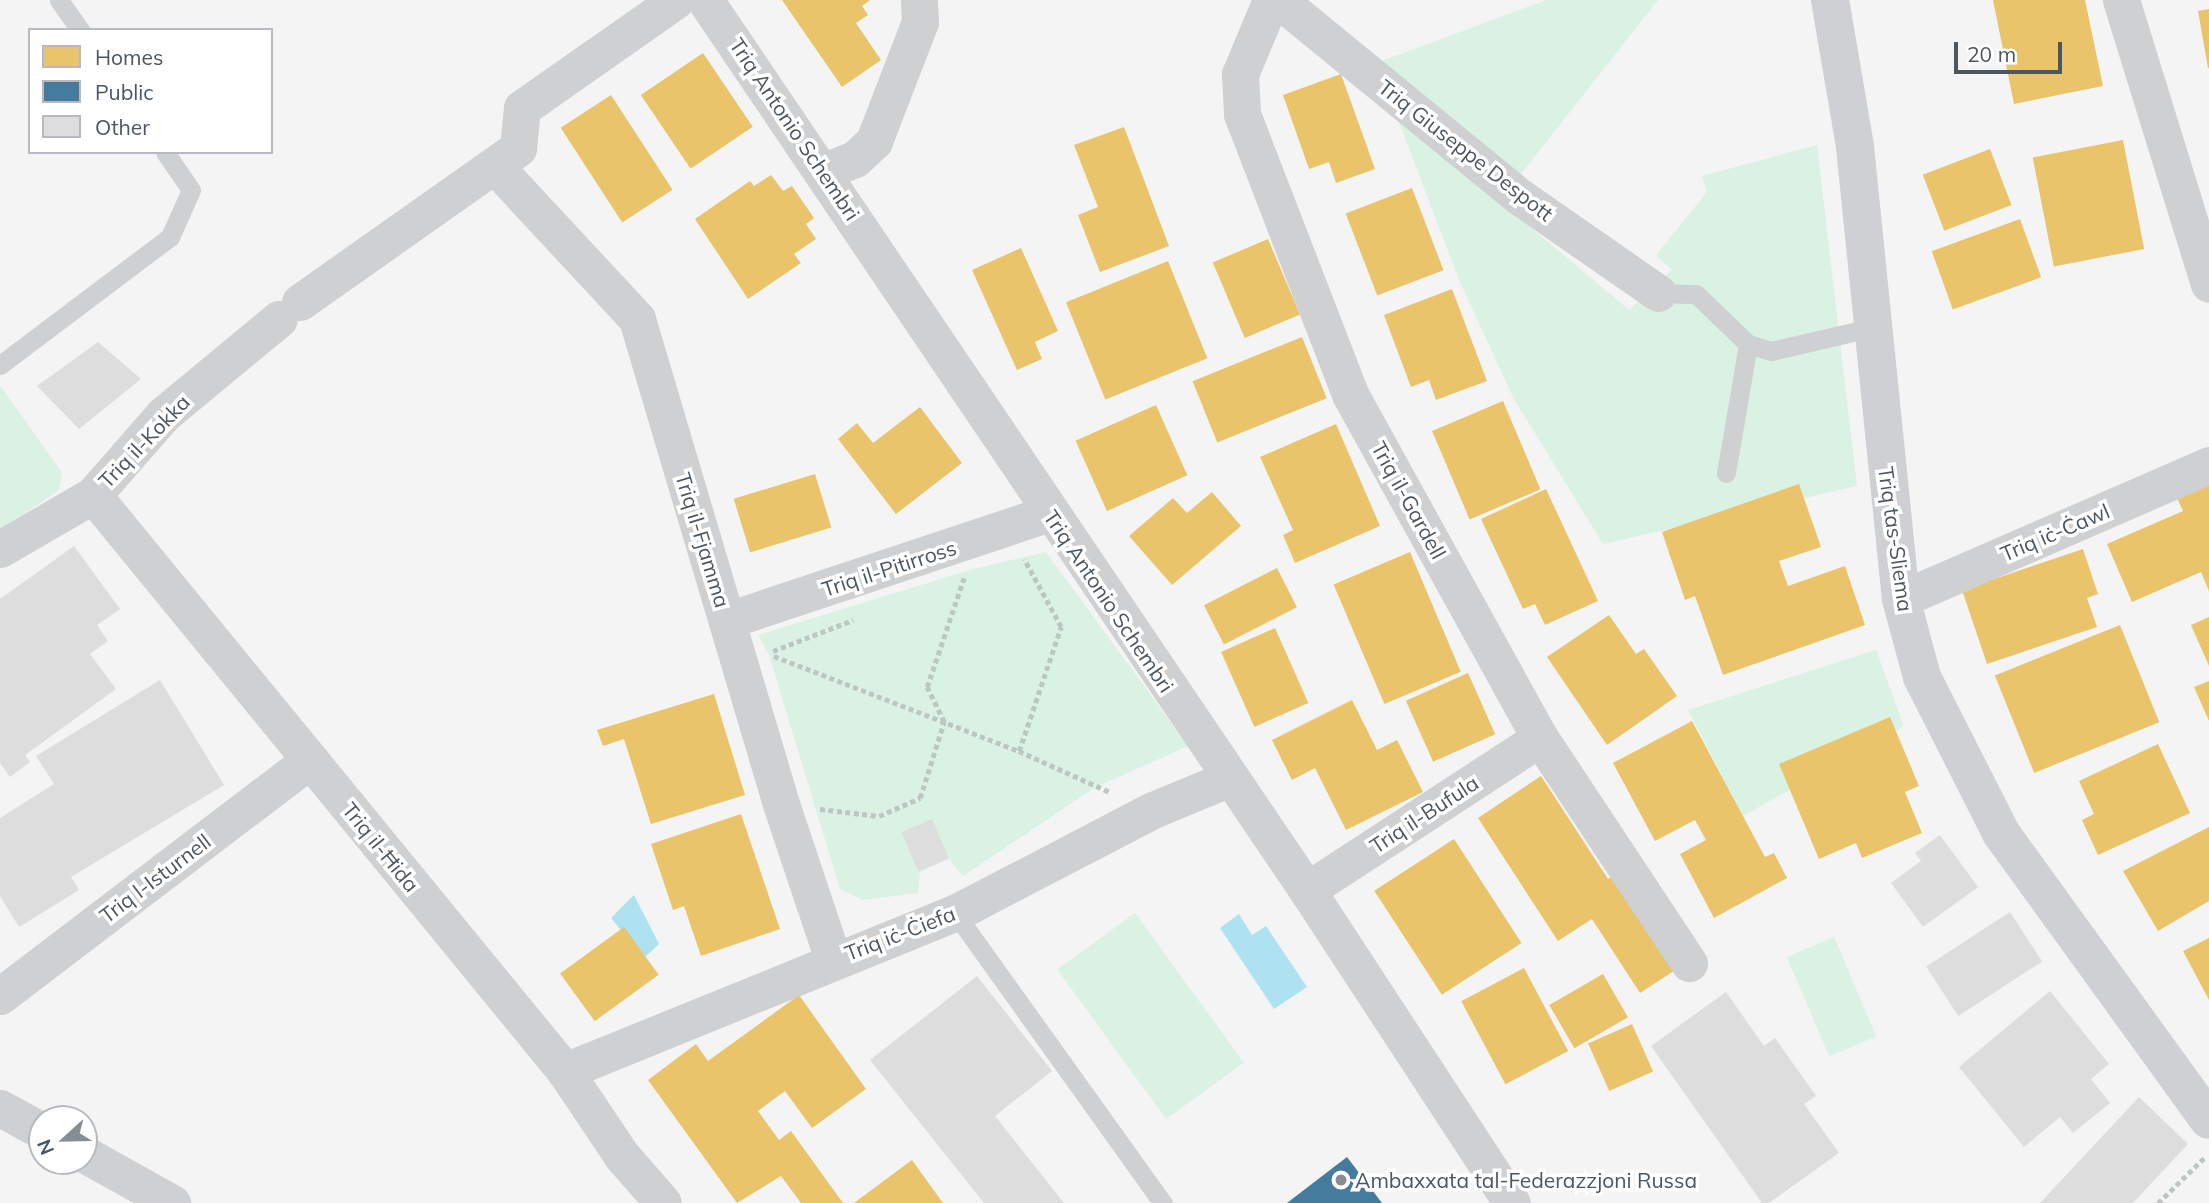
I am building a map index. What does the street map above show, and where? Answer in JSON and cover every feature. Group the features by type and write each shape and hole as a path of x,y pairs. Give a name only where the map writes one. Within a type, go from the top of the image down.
{"main road":[{"name":"Triq tas-Sliema","path":"1830,0 1855,147 1871,328 1901,598 1922,677 2001,833 2209,1120"}],"street":[{"name":"Triq il-Kokka","path":"0,549 93,495 164,414 289,310 518,148 522,108 676,0"},
{"name":"Triq Antonio Schembri","path":"705,0 825,170 1049,513 1228,779 1307,890 1512,1203"},
{"path":"825,170 855,159 874,141 920,22 919,0"},
{"name":"Triq il-Gardell","path":"1271,0 1240,74 1242,114 1351,396 1540,738 1689,963"},
{"name":"Triq Giuseppe Despott","path":"1279,0 1520,197 1658,293"},
{"path":"2121,0 2209,284"},
{"name":"Triq il-Fjamma","path":"495,166 637,319 781,804 833,959"},
{"name":"Triq iċ-Ċawl","path":"1901,598 2209,465"},
{"name":"Triq il-Ħida","path":"93,495 565,1071 622,1156 663,1203"},
{"name":"Triq il-Pitirross","path":"728,620 999,548 1049,513"},
{"name":"Triq il-Bufula","path":"1307,890 1540,738"},
{"name":"Triq l-Isturnell","path":"0,996 310,760"},
{"name":"Triq iċ-Ċiefa","path":"565,1071 833,959 955,913 1153,810 1228,779"},
{"path":"0,1108 28,1123"},
{"path":"98,1162 172,1203"}],"lane":[{"path":"60,0 79,28"},
{"path":"0,365 170,237 191,190 166,154"},
{"path":"1658,293 1696,294 1748,344 1771,351 1871,328"},
{"path":"1726,473 1748,344"},
{"path":"955,913 1163,1203"}],"path":[{"path":"781,804 878,816 920,798 944,722 927,687 965,578 999,548 1023,556 1061,627 1019,751"},
{"path":"952,583 976,573"},
{"path":"766,653 865,615"},
{"path":"728,620 766,653 1019,751 1153,810"},
{"path":"2158,1203 2209,1153"}],"green space":[{"path":"1546,0 1658,0 1518,178 1379,62"},
{"path":"1396,114 1629,310 1672,270 1656,255 1707,192 1702,176 1817,145 1857,486 1603,544 1514,399 1459,280"},
{"path":"0,385 62,473 59,490 0,531"},
{"path":"1046,552 1188,746 1094,788 963,876 949,859 920,872 918,893 863,900 840,889 769,655 758,635 973,569"},
{"path":"1876,650 1904,726 1743,816 1688,710"},
{"path":"1135,913 1244,1063 1166,1119 1057,969"},
{"path":"1834,937 1876,1036 1829,1056 1787,957"}],"water":[{"path":"634,895 659,944 644,958 611,918"},
{"path":"1239,914 1252,935 1266,926 1307,987 1274,1009 1220,928"}],"building: Homes":[{"path":"782,0 870,0 862,6 868,15 856,23 881,60 842,87"},
{"path":"1993,0 2085,0 2103,86 2014,104"},
{"path":"2209,9 2209,68 2208,68 2198,11"},
{"path":"703,53 753,127 691,169 641,95"},
{"path":"1341,74 1375,169 1336,183 1329,162 1309,169 1283,95"},
{"path":"611,95 673,190 622,222 561,128"},
{"path":"1124,127 1169,246 1100,272 1078,215 1098,207 1074,145"},
{"path":"2123,140 2144,249 2054,267 2033,158"},
{"path":"1990,149 2012,205 1944,231 1923,175"},
{"path":"771,175 783,191 792,186 814,218 806,224 816,239 794,254 801,263 748,299 695,219 750,181 754,186"},
{"path":"1412,188 1444,270 1377,296 1346,213"},
{"path":"2020,219 2041,277 1953,309 1932,251"},
{"path":"1268,239 1300,314 1245,338 1213,262"},
{"path":"1021,248 1058,331 1035,342 1042,359 1017,370 972,270"},
{"path":"1168,261 1207,358 1105,400 1066,302"},
{"path":"1452,289 1487,381 1436,400 1429,380 1411,387 1384,315"},
{"path":"1302,337 1327,398 1217,442 1193,381"},
{"path":"1503,401 1541,489 1470,519 1432,431"},
{"path":"1156,405 1187,475 1107,511 1076,441"},
{"path":"920,407 962,463 896,514 838,439 857,423 873,443"},
{"path":"1336,424 1380,526 1295,563 1283,535 1293,530 1260,457"},
{"path":"2209,471 2209,591 2201,572 2132,602 2107,544 2183,511 2172,487"},
{"path":"815,474 831,528 750,552 734,499"},
{"path":"1799,484 1821,547 1779,561 1788,586 1845,566 1865,625 1723,675 1695,596 1685,600 1662,532"},
{"path":"1546,489 1598,601 1545,625 1535,604 1523,609 1481,519"},
{"path":"1212,492 1241,526 1172,585 1129,536 1173,498 1187,513"},
{"path":"2083,549 2098,594 2087,598 2097,627 1987,664 1962,590"},
{"path":"1410,552 1461,672 1384,704 1334,584"},
{"path":"1277,568 1297,607 1224,644 1204,605"},
{"path":"1609,615 1636,654 1644,649 1677,696 1607,745 1547,657"},
{"path":"2209,617 2209,666 2191,625"},
{"path":"2120,625 2159,722 2034,773 1995,676"},
{"path":"1275,628 1308,703 1254,727 1221,652"},
{"path":"1468,673 1495,734 1433,762 1406,701"},
{"path":"2209,681 2209,721 2194,687"},
{"path":"714,694 745,795 651,824 624,739 603,746 597,730"},
{"path":"1352,700 1377,750 1397,740 1423,792 1346,830 1315,768 1292,780 1272,740"},
{"path":"1890,717 1919,786 1905,792 1922,833 1862,858 1856,843 1819,859 1779,764"},
{"path":"1692,721 1765,857 1774,853 1787,878 1714,918 1680,854 1706,840 1695,820 1655,841 1613,763"},
{"path":"2158,744 2190,813 2098,855 2082,820 2094,814 2079,781"},
{"path":"1541,776 1608,879 1624,868 1686,963 1640,993 1592,919 1558,941 1478,818"},
{"path":"741,814 780,929 701,956 684,906 673,910 651,844"},
{"path":"2209,827 2209,901 2158,931 2123,871"},
{"path":"1454,839 1522,943 1442,995 1374,891"},
{"path":"624,927 659,975 595,1021 560,973"},
{"path":"2209,938 2209,1000 2183,951"},
{"path":"1524,968 1568,1051 1505,1084 1461,1001"},
{"path":"1603,974 1628,1017 1574,1048 1549,1005"},
{"path":"799,995 866,1089 812,1128 785,1091 758,1111 779,1140 791,1131 843,1203 801,1203 781,1176 737,1203 648,1080 696,1044 708,1061"},
{"path":"1632,1024 1653,1072 1609,1091 1588,1044"},
{"path":"912,1160 943,1203 854,1203"}],"building: Public":[{"name":"Ambaxxata tal-Federazzjoni Russa","path":"1347,1157 1382,1203 1287,1203"}],"building: Other":[{"path":"98,342 141,379 79,429 37,386"},
{"path":"74,546 120,609 97,625 108,641 90,654 116,689 25,755 30,762 10,777 0,763 0,599"},
{"path":"160,680 224,785 71,877 79,890 19,927 0,896 0,818 54,784 36,756"},
{"path":"932,819 949,859 918,871 902,832"},
{"path":"1940,835 1978,887 1923,927 1891,883 1921,861 1915,853"},
{"path":"2010,912 2042,961 1958,1016 1926,966"},
{"path":"977,976 1052,1071 995,1116 1064,1203 984,1203 870,1060"},
{"path":"2050,991 2109,1064 2091,1079 2110,1103 2073,1133 2060,1117 2024,1147 1959,1067"},
{"path":"1726,992 1764,1046 1775,1038 1816,1096 1804,1104 1839,1153 1769,1203 1762,1203 1651,1046"},
{"path":"2139,1097 2188,1144 2133,1203 2040,1203"}],"place":[{"name":"Ambaxxata tal-Federazzjoni Russa","path":"1341,1180"}]}
